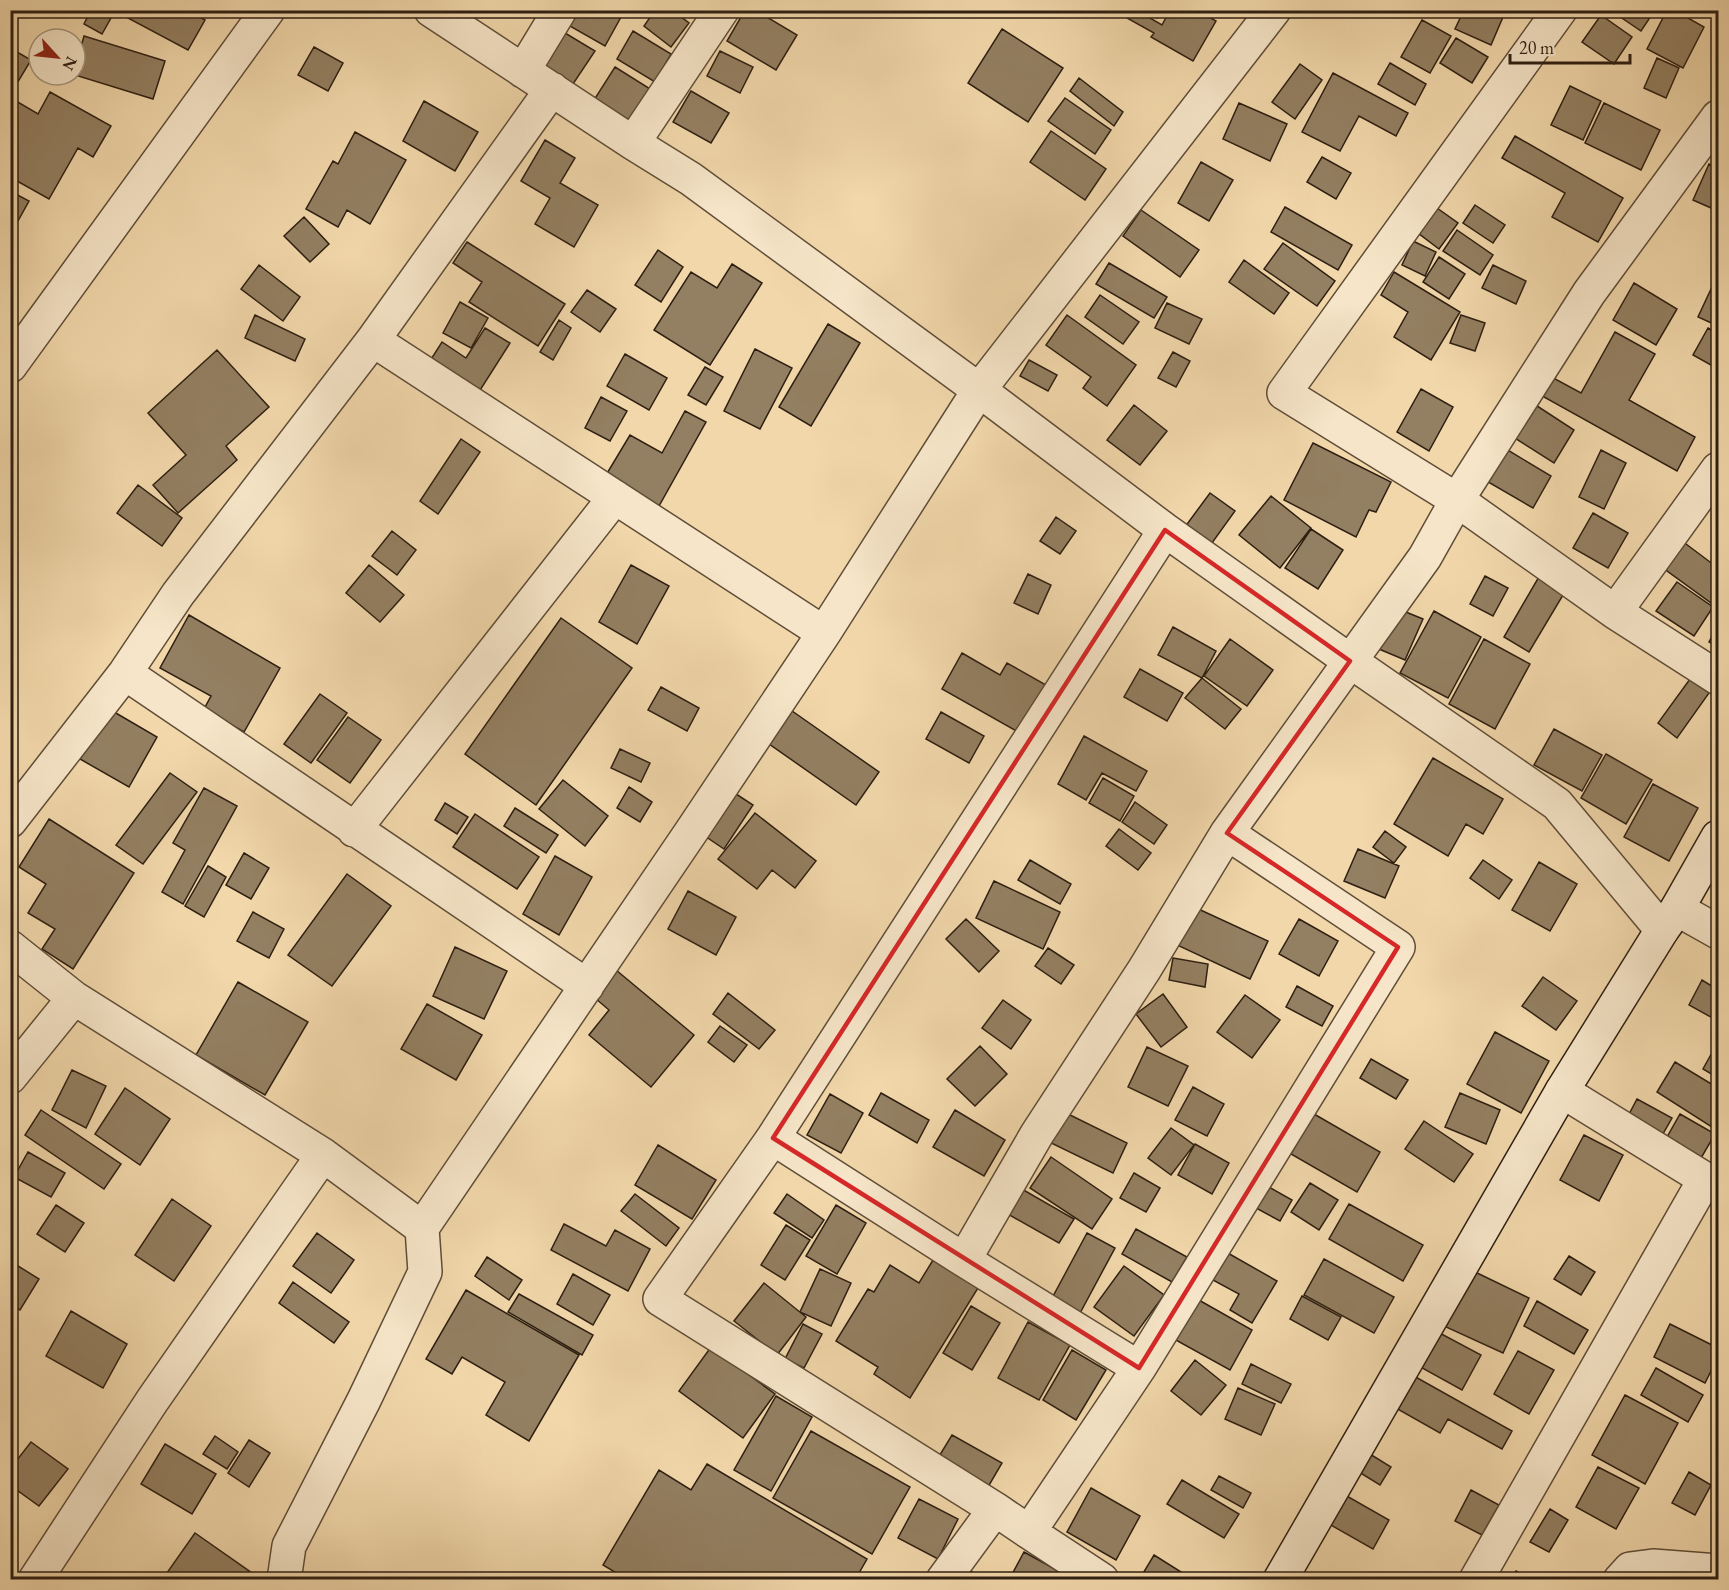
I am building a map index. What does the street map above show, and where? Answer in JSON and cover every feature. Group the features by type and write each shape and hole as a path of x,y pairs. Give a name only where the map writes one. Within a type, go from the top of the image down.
{"street":[{"path":"10,366 268,10"},
{"path":"431,10 691,179 979,390 1165,530 1557,804 1669,920 1719,932"},
{"path":"523,71 560,10"},
{"path":"633,143 722,10"},
{"path":"1560,10 1284,393 1457,500 1615,612 1719,678"},
{"path":"284,1580 289,1546 364,1401 424,1272 422,1228 824,633 979,390 1266,13"},
{"path":"10,821 124,673 178,594 373,340 552,89"},
{"path":"964,1260 1037,1134 1144,970 1227,833 1425,557 1457,500 1588,293 1719,117"},
{"path":"373,340 824,633"},
{"path":"1615,612 1719,469"},
{"path":"354,830 615,497"},
{"path":"1102,1580 995,1509 660,1299 773,1138 1165,530"},
{"path":"124,673 587,986"},
{"path":"1029,1532 1139,1368 1398,947 1227,833"},
{"path":"1280,1580 1562,1091 1719,837"},
{"path":"10,946 74,998 323,1155 422,1228"},
{"path":"10,1077 74,998"},
{"path":"1476,1580 1705,1179 1562,1091"},
{"path":"773,1138 1139,1368"},
{"path":"35,1580 152,1401 323,1155"},
{"path":"943,1580 995,1509"},
{"path":"1620,1580 1630,1569 1653,1566 1719,1570"}],"highlighted area":[{"path":"1165,530 1350,661 1227,833 1398,947 1139,1368 773,1138"}],"building":[{"path":"91,10 188,10 205,20 188,50 115,11 102,34 84,24"},
{"path":"566,10 609,10 621,17 605,46 561,21"},
{"path":"655,10 672,10 689,23 671,47 644,26"},
{"path":"745,10 755,10 797,35 776,70 727,41"},
{"path":"1120,10 1136,10 1162,25 1170,10 1197,10 1216,21 1193,61 1151,37 1154,33 1118,13"},
{"path":"1143,10 1162,10 1157,18"},
{"path":"1464,10 1506,10 1491,45 1455,29"},
{"path":"1614,10 1655,10 1641,31 1613,12"},
{"path":"1667,10 1674,10 1704,27 1683,68 1647,49"},
{"path":"1601,15 1632,37 1614,64 1582,42"},
{"path":"1422,20 1451,36 1430,73 1401,57"},
{"path":"555,27 595,51 573,84 535,59"},
{"path":"1002,29 1063,68 1028,122 968,83"},
{"path":"633,31 671,54 655,82 617,59"},
{"path":"87,37 165,61 153,99 87,79"},
{"path":"1456,38 1488,57 1472,83 1440,63"},
{"path":"314,47 343,63 328,91 298,75"},
{"path":"10,48 27,58 27,67 10,95"},
{"path":"720,51 753,67 740,93 707,76"},
{"path":"1657,58 1679,68 1666,98 1644,88"},
{"path":"1390,63 1426,84 1415,105 1378,84"},
{"path":"1300,64 1322,80 1295,119 1272,102"},
{"path":"615,67 655,92 635,125 594,100"},
{"path":"1333,73 1408,113 1396,136 1359,116 1340,151 1302,132"},
{"path":"1079,78 1123,112 1114,126 1070,91"},
{"path":"1570,86 1601,101 1583,140 1551,125"},
{"path":"691,91 729,113 711,143 673,122"},
{"path":"50,92 111,126 93,157 78,148 49,199 10,177 10,99 38,114"},
{"path":"1065,98 1111,130 1095,154 1048,121"},
{"path":"424,101 478,132 455,171 403,141"},
{"path":"1239,103 1287,124 1270,161 1223,139"},
{"path":"1604,103 1660,130 1641,170 1585,143"},
{"path":"1051,131 1106,169 1085,200 1030,162"},
{"path":"355,132 406,160 370,224 347,210 338,227 306,209 333,161 338,164"},
{"path":"1515,136 1623,198 1598,242 1552,217 1565,193 1502,158"},
{"path":"545,140 575,158 560,183 598,205 574,247 535,224 550,198 521,181"},
{"path":"1322,157 1351,173 1336,199 1307,182"},
{"path":"1201,162 1233,180 1209,221 1178,203"},
{"path":"1709,164 1718,168 1718,211 1693,200"},
{"path":"10,191 29,201 13,230 10,228"},
{"path":"1475,205 1505,225 1493,243 1463,223"},
{"path":"1285,207 1352,245 1338,270 1271,232"},
{"path":"1437,208 1458,223 1439,249 1418,233"},
{"path":"1141,210 1199,250 1180,277 1123,236"},
{"path":"304,217 329,244 310,262 284,236"},
{"path":"1457,230 1493,255 1480,275 1443,251"},
{"path":"1413,241 1436,252 1425,276 1402,265"},
{"path":"467,242 565,304 538,346 469,302 482,282 453,263"},
{"path":"1283,243 1335,281 1317,306 1264,269"},
{"path":"658,250 683,267 661,302 635,285"},
{"path":"1439,257 1465,274 1449,299 1423,282"},
{"path":"1244,260 1289,293 1274,314 1229,282"},
{"path":"1109,263 1167,297 1154,318 1096,284"},
{"path":"732,264 762,283 710,365 654,330 691,272 717,288"},
{"path":"259,265 300,297 283,321 241,289"},
{"path":"1493,265 1526,281 1516,304 1482,288"},
{"path":"1394,272 1460,312 1431,360 1394,337 1408,312 1381,295"},
{"path":"1718,274 1718,326 1698,317"},
{"path":"1634,283 1677,309 1656,345 1613,320"},
{"path":"587,290 616,309 600,332 571,312"},
{"path":"1100,295 1139,322 1123,344 1085,317"},
{"path":"460,302 488,318 471,348 443,333"},
{"path":"1167,303 1202,319 1189,344 1155,328"},
{"path":"255,315 305,339 295,361 245,338"},
{"path":"1067,315 1136,365 1107,406 1083,388 1091,377 1046,345"},
{"path":"1461,315 1485,323 1475,351 1450,343"},
{"path":"559,320 571,328 553,360 540,352"},
{"path":"828,324 860,343 811,426 779,407"},
{"path":"485,328 510,343 477,395 428,364 442,342 466,358"},
{"path":"1708,328 1718,334 1718,369 1693,355"},
{"path":"1615,332 1655,354 1629,400 1695,437 1677,471 1535,392 1546,374 1581,393"},
{"path":"755,349 792,368 760,429 724,411"},
{"path":"217,350 269,407 226,446 237,460 178,513 153,485 186,455 148,413"},
{"path":"1173,352 1190,361 1176,387 1158,378"},
{"path":"625,354 667,378 649,410 607,386"},
{"path":"1029,360 1057,375 1048,391 1020,376"},
{"path":"705,367 723,377 706,405 688,395"},
{"path":"1421,389 1453,407 1429,451 1397,432"},
{"path":"601,397 627,411 610,441 585,428"},
{"path":"1531,402 1574,430 1554,463 1510,435"},
{"path":"1134,405 1167,431 1140,465 1107,440"},
{"path":"685,411 706,422 659,506 606,475 630,435 662,453"},
{"path":"461,439 480,452 438,514 420,501"},
{"path":"1313,443 1391,482 1376,512 1369,510 1356,537 1284,500"},
{"path":"1501,446 1551,476 1533,508 1483,479"},
{"path":"1601,450 1626,463 1604,509 1579,497"},
{"path":"138,485 182,518 162,546 117,513"},
{"path":"1210,493 1235,511 1204,554 1179,535"},
{"path":"1271,496 1311,528 1280,568 1239,535"},
{"path":"1593,513 1628,533 1608,568 1573,548"},
{"path":"1056,517 1076,531 1060,554 1040,541"},
{"path":"1311,529 1343,550 1318,589 1285,568"},
{"path":"392,531 416,550 397,575 372,556"},
{"path":"1682,541 1718,568 1718,608 1663,568"},
{"path":"369,565 404,595 380,622 346,593"},
{"path":"631,565 669,586 637,644 599,622"},
{"path":"1028,574 1051,585 1038,614 1014,603"},
{"path":"1540,575 1566,590 1529,652 1504,637"},
{"path":"1485,576 1508,588 1493,616 1470,604"},
{"path":"1677,582 1713,607 1694,636 1656,611"},
{"path":"1396,608 1423,619 1405,660 1379,649"},
{"path":"1434,611 1481,637 1448,698 1400,673"},
{"path":"189,615 280,668 244,732 204,709 211,696 160,668"},
{"path":"561,618 632,668 536,805 465,754"},
{"path":"1718,625 1718,647 1709,642"},
{"path":"1173,627 1216,651 1202,678 1158,655"},
{"path":"1230,639 1273,670 1247,706 1204,676"},
{"path":"1484,639 1530,664 1495,729 1449,704"},
{"path":"962,653 1000,675 1007,663 1046,685 1020,733 942,689"},
{"path":"1140,669 1183,693 1167,721 1124,697"},
{"path":"1202,678 1241,709 1225,729 1185,698"},
{"path":"1690,679 1709,693 1677,738 1658,723"},
{"path":"661,687 699,708 687,731 648,710"},
{"path":"320,694 347,713 311,763 284,744"},
{"path":"785,706 879,772 856,805 762,739"},
{"path":"109,709 157,737 129,787 80,759"},
{"path":"941,712 984,736 969,763 926,739"},
{"path":"348,717 381,740 350,783 317,760"},
{"path":"1554,729 1602,755 1582,791 1534,765"},
{"path":"1084,736 1147,771 1136,791 1102,773 1086,800 1058,784"},
{"path":"620,749 650,763 641,782 611,768"},
{"path":"1606,754 1652,780 1626,824 1581,798"},
{"path":"1433,758 1503,799 1483,834 1466,824 1448,856 1394,824"},
{"path":"170,773 197,792 143,864 116,845"},
{"path":"1103,778 1134,796 1120,821 1089,803"},
{"path":"563,780 608,816 585,846 539,809"},
{"path":"1653,784 1698,808 1669,861 1624,837"},
{"path":"629,787 652,802 640,822 617,808"},
{"path":"204,788 237,806 183,904 162,892 185,850 173,843"},
{"path":"733,792 753,805 724,849 705,836"},
{"path":"1135,802 1167,825 1154,844 1122,822"},
{"path":"445,803 468,817 457,834 435,820"},
{"path":"515,808 558,835 546,853 504,826"},
{"path":"755,813 816,861 795,888 772,870 757,889 718,859"},
{"path":"475,814 539,857 517,889 453,847"},
{"path":"49,819 134,873 73,969 42,949 55,929 28,913 46,884 19,867"},
{"path":"1119,829 1151,853 1138,870 1106,846"},
{"path":"1385,831 1406,847 1394,863 1373,847"},
{"path":"1358,849 1399,866 1385,898 1344,881"},
{"path":"244,853 269,868 251,899 226,885"},
{"path":"555,856 592,877 559,935 523,914"},
{"path":"1030,860 1071,884 1060,904 1018,880"},
{"path":"1483,860 1512,880 1499,899 1470,878"},
{"path":"1539,862 1577,884 1550,931 1512,910"},
{"path":"208,866 226,877 204,917 185,906"},
{"path":"347,874 391,906 332,986 288,955"},
{"path":"994,881 1060,912 1043,949 976,918"},
{"path":"688,891 736,917 716,955 668,929"},
{"path":"1194,907 1268,941 1250,979 1177,945"},
{"path":"253,912 284,929 269,958 237,941"},
{"path":"966,919 999,951 979,972 946,939"},
{"path":"1299,919 1338,941 1319,976 1279,954"},
{"path":"455,947 507,971 484,1019 433,996"},
{"path":"1048,948 1074,965 1061,984 1035,966"},
{"path":"1173,958 1208,964 1205,987 1169,980"},
{"path":"610,965 694,1035 651,1087 589,1035 609,1010 588,992"},
{"path":"1543,977 1577,1001 1556,1030 1522,1006"},
{"path":"1702,980 1718,990 1718,1021 1689,1005"},
{"path":"238,982 308,1022 265,1095 196,1055"},
{"path":"1297,986 1333,1006 1322,1026 1286,1007"},
{"path":"728,993 775,1030 759,1049 713,1014"},
{"path":"1163,994 1187,1027 1161,1047 1136,1014"},
{"path":"1245,995 1280,1020 1252,1058 1217,1032"},
{"path":"1003,1000 1031,1020 1011,1049 982,1028"},
{"path":"427,1004 482,1035 456,1080 401,1049"},
{"path":"720,1026 747,1045 734,1062 708,1042"},
{"path":"1495,1032 1549,1061 1521,1113 1467,1084"},
{"path":"1718,1042 1718,1078 1703,1069"},
{"path":"980,1046 1007,1074 975,1106 947,1079"},
{"path":"1147,1047 1188,1066 1168,1106 1128,1087"},
{"path":"1371,1059 1408,1080 1396,1099 1360,1078"},
{"path":"1675,1062 1718,1088 1718,1131 1657,1092"},
{"path":"72,1070 106,1086 86,1128 52,1110"},
{"path":"1193,1087 1224,1104 1207,1136 1175,1120"},
{"path":"125,1088 170,1119 140,1165 95,1134"},
{"path":"881,1093 929,1120 917,1143 869,1115"},
{"path":"1460,1093 1500,1110 1486,1144 1445,1127"},
{"path":"830,1094 863,1113 841,1153 807,1135"},
{"path":"1637,1099 1672,1118 1660,1139 1626,1120"},
{"path":"41,1110 121,1164 104,1189 25,1135"},
{"path":"955,1110 1005,1140 984,1176 933,1147"},
{"path":"1064,1112 1127,1143 1113,1173 1049,1142"},
{"path":"1314,1114 1380,1152 1357,1192 1291,1154"},
{"path":"1680,1114 1715,1134 1697,1165 1662,1146"},
{"path":"1424,1121 1473,1154 1454,1182 1405,1149"},
{"path":"1171,1128 1194,1145 1171,1175 1148,1158"},
{"path":"1584,1135 1623,1155 1599,1201 1560,1180"},
{"path":"1195,1144 1229,1163 1212,1194 1178,1175"},
{"path":"658,1145 716,1180 692,1219 635,1185"},
{"path":"28,1152 65,1173 51,1197 14,1177"},
{"path":"1051,1157 1112,1199 1092,1229 1030,1188"},
{"path":"1134,1173 1160,1188 1146,1212 1120,1198"},
{"path":"1310,1183 1338,1200 1319,1230 1291,1212"},
{"path":"1269,1187 1292,1200 1280,1221 1256,1208"},
{"path":"1020,1188 1074,1219 1059,1243 1006,1213"},
{"path":"635,1194 679,1228 666,1246 621,1211"},
{"path":"787,1194 824,1220 812,1238 774,1213"},
{"path":"172,1199 211,1226 174,1281 135,1255"},
{"path":"1349,1204 1423,1245 1403,1281 1329,1239"},
{"path":"56,1205 84,1223 65,1252 37,1234"},
{"path":"836,1205 866,1223 837,1274 806,1256"},
{"path":"564,1224 606,1246 615,1230 650,1249 628,1291 551,1250"},
{"path":"786,1225 810,1240 785,1280 761,1265"},
{"path":"1136,1229 1187,1257 1172,1282 1122,1254"},
{"path":"317,1233 354,1260 331,1293 293,1266"},
{"path":"1087,1233 1115,1248 1079,1315 1051,1300"},
{"path":"1226,1252 1277,1281 1252,1323 1230,1310 1239,1294 1211,1279"},
{"path":"1569,1256 1595,1272 1581,1295 1554,1279"},
{"path":"487,1257 522,1280 509,1300 475,1276"},
{"path":"1324,1259 1394,1297 1374,1333 1304,1295"},
{"path":"933,1260 978,1288 910,1398 874,1374 878,1367 836,1341 868,1289 874,1292 890,1265 919,1283"},
{"path":"10,1261 39,1279 20,1310 10,1304"},
{"path":"1124,1266 1164,1295 1134,1336 1094,1307"},
{"path":"820,1269 851,1283 831,1326 800,1312"},
{"path":"1473,1271 1529,1298 1503,1353 1446,1327"},
{"path":"573,1274 610,1295 593,1325 557,1304"},
{"path":"293,1282 349,1322 334,1343 279,1303"},
{"path":"764,1283 806,1317 777,1355 734,1321"},
{"path":"466,1290 579,1355 529,1441 486,1415 505,1382 462,1357 452,1374 426,1359"},
{"path":"519,1294 593,1335 582,1355 508,1312"},
{"path":"1302,1296 1341,1317 1328,1340 1290,1319"},
{"path":"1197,1299 1252,1330 1230,1370 1174,1339"},
{"path":"1537,1301 1588,1330 1574,1354 1524,1326"},
{"path":"971,1306 1000,1323 972,1370 943,1353"},
{"path":"71,1311 127,1344 103,1388 46,1356"},
{"path":"1028,1322 1070,1345 1039,1400 998,1378"},
{"path":"803,1324 822,1334 804,1368 785,1359"},
{"path":"1670,1324 1718,1348 1718,1357 1705,1383 1654,1357"},
{"path":"1434,1330 1481,1355 1462,1390 1415,1364"},
{"path":"711,1347 775,1394 743,1438 679,1391"},
{"path":"1072,1350 1106,1370 1076,1420 1043,1400"},
{"path":"1518,1351 1554,1370 1529,1414 1494,1394"},
{"path":"1195,1360 1226,1385 1201,1415 1171,1391"},
{"path":"1251,1364 1291,1384 1281,1403 1242,1384"},
{"path":"1656,1368 1703,1395 1688,1422 1641,1395"},
{"path":"1412,1375 1512,1431 1502,1449 1448,1419 1440,1433 1394,1407"},
{"path":"1238,1388 1275,1404 1261,1435 1225,1419"},
{"path":"1625,1395 1678,1423 1645,1484 1592,1455"},
{"path":"776,1396 812,1417 771,1491 734,1470"},
{"path":"811,1431 910,1487 872,1554 773,1498"},
{"path":"952,1435 1002,1463 988,1487 938,1458"},
{"path":"215,1436 238,1452 227,1469 203,1454"},
{"path":"249,1440 270,1453 249,1487 228,1473"},
{"path":"31,1442 68,1469 39,1506 10,1485 10,1469"},
{"path":"165,1444 216,1474 192,1514 141,1484"},
{"path":"1365,1451 1391,1467 1380,1485 1354,1469"},
{"path":"707,1464 867,1559 855,1580 628,1580 603,1565 659,1470 691,1490"},
{"path":"1598,1467 1639,1488 1616,1529 1576,1507"},
{"path":"1689,1472 1711,1485 1695,1515 1672,1503"},
{"path":"1219,1476 1251,1493 1243,1508 1211,1490"},
{"path":"1182,1480 1239,1514 1224,1538 1167,1504"},
{"path":"1091,1488 1140,1516 1116,1560 1067,1532"},
{"path":"1471,1490 1499,1505 1482,1535 1455,1521"},
{"path":"1345,1495 1389,1520 1373,1549 1329,1524"},
{"path":"919,1499 958,1519 938,1559 898,1538"},
{"path":"1550,1509 1568,1520 1549,1552 1530,1542"},
{"path":"195,1533 262,1580 168,1580 164,1577"},
{"path":"1024,1552 1066,1575 1063,1580 1009,1580"},
{"path":"1154,1555 1189,1577 1187,1580 1148,1580 1142,1575"},
{"path":"971,1571 984,1580 965,1580"},
{"path":"1516,1571 1531,1580 1511,1580"}]}
